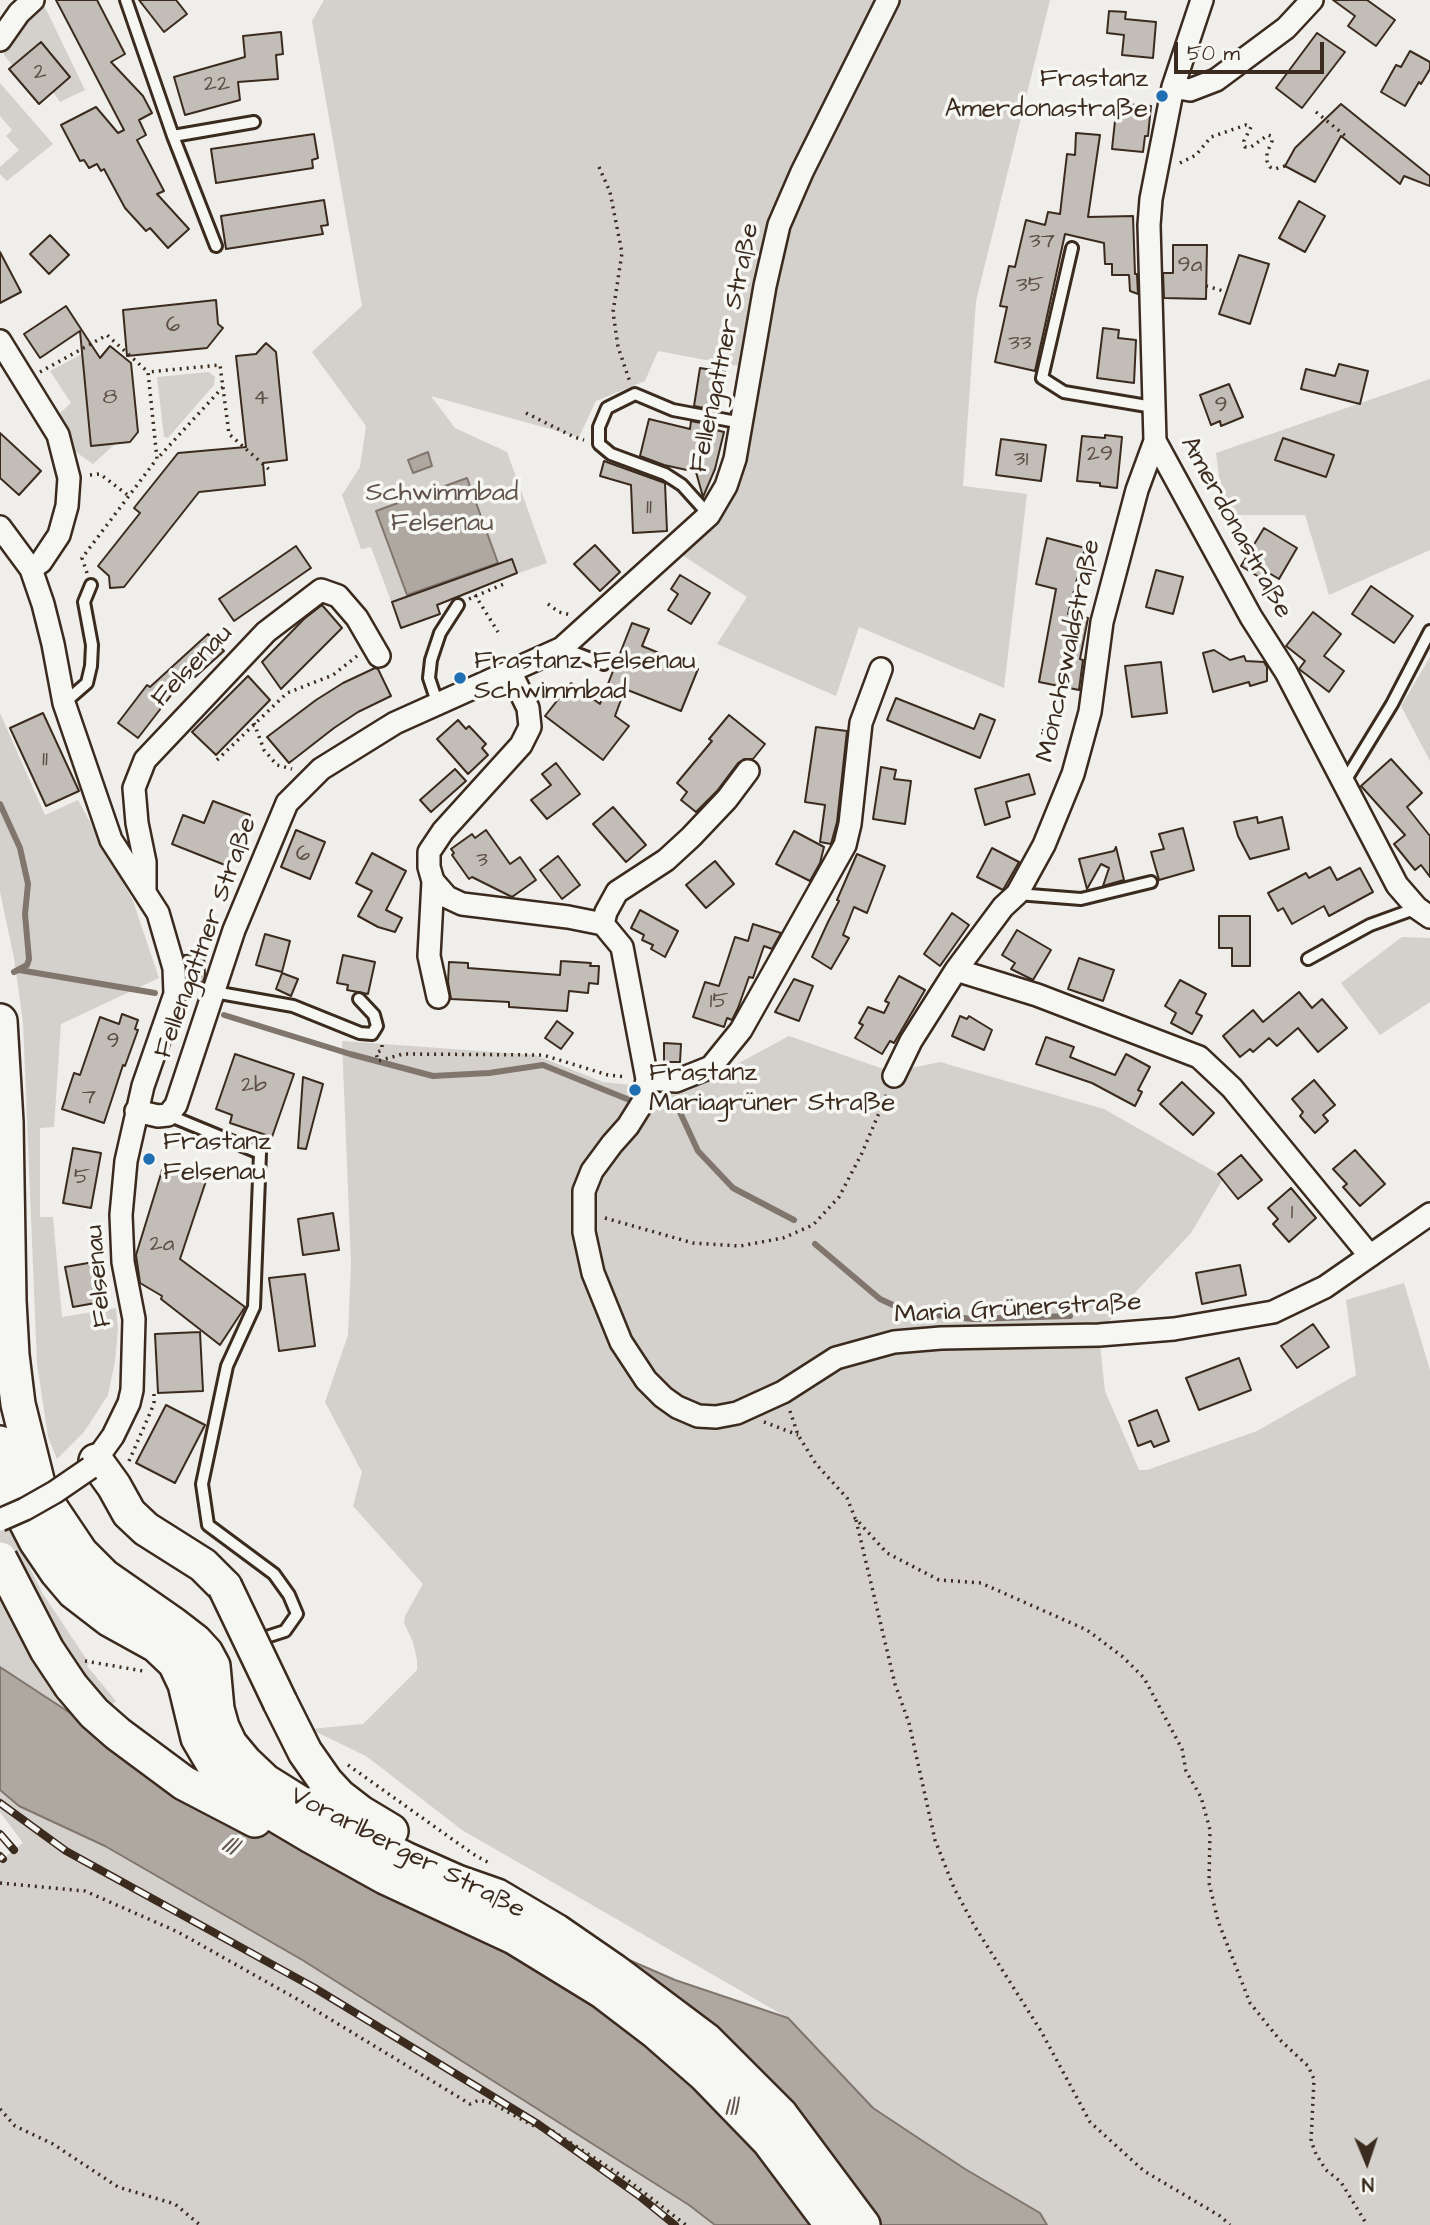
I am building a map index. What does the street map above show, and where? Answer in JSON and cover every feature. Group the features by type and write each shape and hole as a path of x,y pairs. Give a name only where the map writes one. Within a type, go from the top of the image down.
{"main road":[{"path":"0,1021 6,1122 12,1355 18,1404 40,1492 81,1553 104,1576 195,1641 200,1689 223,1674 252,1642"},
{"name":"Vorarlberger Straße","path":"0,1443 15,1500 36,1541 57,1572 74,1592 109,1619 156,1645 175,1663 200,1689 230,1745 265,1781 321,1816 469,1874 497,1896 605,1964 706,2040 781,2115 863,2225"},
{"path":"93,1465 114,1486 129,1513 146,1529 203,1565 226,1587 305,1752 339,1796 412,1852"},
{"path":"0,1559 47,1650 71,1686 94,1713 184,1783 279,1832 311,1836"},
{"path":"156,1645 195,1641 252,1642"},
{"name":"Vorarlberger Straße","path":"200,1689 198,1738 215,1767 252,1801 385,1877 514,1937 602,1991 657,2033 705,2075 769,2141 832,2225"}],"street":[{"path":"0,40 19,13 33,0"},
{"name":"Fellengattner Straße","path":"168,1115 176,1105 234,930 286,803 321,769 396,723 562,648 709,516 726,486 732,468 765,286 779,225 802,172 888,0"},
{"name":"Amerdonastraße","path":"1202,0 1173,87 1154,177 1150,212 1155,441 1251,617 1286,672 1397,885 1423,913"},
{"path":"1173,87 1190,90 1216,80 1286,28 1312,0"},
{"path":"0,341 58,436 69,478 67,506 59,535 41,562 31,569"},
{"name":"Mönchswaldstraße","path":"894,1076 911,1041 956,970 1003,907 1017,894 1044,845 1073,774 1090,712 1102,622 1137,490 1155,441"},
{"name":"Felsenau","path":"0,527 31,569 53,645 64,703 111,840 158,913 174,968 175,994 136,1111 126,1161 121,1215 123,1262 134,1319 132,1390 129,1403 113,1436 93,1465 45,1498 0,1520"},
{"name":"Felsenau","path":"145,892 145,862 137,823 134,788 145,760 266,632 321,590 338,596 357,618 375,649"},
{"path":"646,1079 676,1081 711,1067 741,1030 845,845 850,824 861,723 881,669"},
{"path":"438,998 429,956 433,881 429,852 443,831 521,745 530,727 528,708 511,673"},
{"path":"433,881 447,897 462,904 603,924 617,892 666,860 691,837 727,799 748,771"},
{"name":"Maria Grünerstraße","path":"603,924 622,947 646,1079 643,1102 628,1126 592,1171 584,1191 584,1232 593,1273 621,1342 646,1380 663,1397 677,1407 698,1416 716,1417 737,1413 783,1392 836,1358 894,1342 941,1338 1099,1335 1174,1329 1273,1312 1325,1287 1430,1214"},
{"path":"956,970 1037,995 1161,1040 1199,1057 1232,1088 1370,1256"},
{"path":"136,1111 158,1116 168,1115"}],"lane":[{"path":"126,0 173,136 216,246"},
{"path":"173,136 254,122"},
{"path":"1072,247 1042,378 1064,392 1153,407"},
{"path":"709,516 682,485 665,474 611,454 600,444 599,427 607,408 635,394 673,410 742,423"},
{"path":"64,703 87,683 91,666 92,645 84,602 91,585"},
{"path":"438,705 429,678 431,660 440,633 458,605"},
{"path":"1345,781 1392,704 1430,631"},
{"path":"562,648 604,664"},
{"path":"1017,894 1081,899 1151,881"},
{"path":"1308,959 1370,925 1423,913"},
{"path":"214,992 293,1006 360,1033 372,1034 377,1026 374,1015 359,999"},
{"path":"168,1115 260,1153 254,1307 227,1366 202,1485 208,1525 274,1574 289,1595 297,1614 285,1631 252,1642"}],"path":[{"path":"1316,111 1348,138"},
{"path":"1174,166 1196,155 1210,137 1246,125 1251,127 1243,144 1245,147 1271,135 1267,161 1275,170 1285,166"},
{"path":"599,167 610,192 618,226 622,253 613,312 618,347 635,394"},
{"path":"1206,286 1227,292"},
{"path":"25,379 107,335 148,372 157,459"},
{"path":"148,372 220,365 229,434 272,472"},
{"path":"91,585 82,558 157,459 223,387"},
{"path":"526,414 573,437 600,444"},
{"path":"69,478 100,474 129,496"},
{"path":"458,605 506,583"},
{"path":"475,595 499,632"},
{"path":"217,760 287,692 333,675 375,649"},
{"path":"254,723 264,750 276,765 295,770 306,783"},
{"path":"382,1050 376,1054 378,1061 403,1054 543,1055 608,1075 646,1079"},
{"path":"583,1212 693,1243 740,1246 783,1238 813,1225 839,1197 862,1153 894,1076"},
{"path":"783,1392 798,1435 816,1464 847,1498 855,1518 895,1684 909,1723 935,1840 954,1888 975,1927 1041,2031 1090,2122 1144,2171 1220,2216 1230,2225"},
{"path":"129,1469 128,1460 151,1411"},
{"path":"855,1518 887,1553 939,1580 981,1583 1087,1630 1123,1657 1144,1678 1182,1749 1186,1771 1201,1797 1210,1830 1209,1883 1218,1921 1250,2003 1279,2039 1308,2066 1314,2079 1311,2141 1326,2170 1341,2182 1367,2225"},
{"path":"345,1762 473,1854"},
{"path":"0,1883 85,1891 178,1932 309,2006 470,2104 479,2100 491,2103 536,2127 551,2130 625,2178 686,2225"},
{"path":"0,2109 15,2126 53,2144 118,2187 176,2204 200,2225"}],"green space":[{"path":"324,0 1050,0 976,301 963,486 1027,494 1004,688 859,627 836,696 717,644 747,597 665,544 709,496 721,474 738,366 658,351 645,381 596,401 579,437 431,396 455,428 507,452 547,563 438,605 440,614 401,628 371,547 361,549 342,495 360,467 366,426 312,352 362,306 312,21"},
{"path":"42,1 85,90 60,102 53,92 70,77 41,43 13,66 4,55 5,48"},
{"path":"0,83 53,144 7,181 0,174 0,167 19,150 6,136 12,130 0,116"},
{"path":"82,354 91,446 115,444 93,464 73,450 59,414 71,403 50,371"},
{"path":"209,372 215,377 214,385 168,438 164,437 157,377"},
{"path":"1430,379 1430,550 1329,595 1305,515 1224,515 1216,453"},
{"path":"1430,657 1430,761 1401,706"},
{"path":"0,713 45,815 78,800 133,901 159,978 61,1024 54,1127 40,1128 40,1217 53,1217 62,1317 116,1308 118,1329 108,1395 84,1432 57,1459 48,1437 37,1364 23,1022 14,958 0,892"},
{"path":"1402,937 1430,938 1430,1002 1380,1035 1341,983"},
{"path":"789,1036 892,1072 940,1062 1104,1109 1224,1177 1191,1233 1115,1314 1099,1335 1105,1391 1139,1470 1147,1470 1257,1431 1356,1375 1346,1300 1404,1283 1430,1370 1430,2225 1047,2225 1040,2213 965,2169 873,2108 788,2018 462,1830 366,1756 310,1729 363,1724 417,1670 413,1642 404,1623 405,1616 423,1584 353,1506 362,1472 325,1402 348,1335 351,1264 342,1041 535,1055 603,1082 687,1091"},
{"path":"0,1493 20,1548 43,1594 89,1663 87,1666 116,1701 87,1724 0,1667"},
{"path":"0,1790 19,1806 105,1846 304,1961 689,2205 715,2225 0,2225 0,1861 23,1843 0,1812"}],"water":[{"path":"428,452 432,466 413,473 408,460"},
{"name":"Schwimmbad Felsenau","path":"467,478 498,563 407,595 376,511"},
{"name":"Ill","path":"0,1667 87,1724 675,1980 788,2018 873,2108 965,2169 1040,2213 1047,2225 715,2225 689,2205 304,1961 105,1846 19,1806 0,1790"}],"building":[{"path":"56,0 97,0 125,54 111,62 143,96 152,113 139,120 146,135 137,140 164,191 157,194 189,229 168,248 150,228 146,231 125,208 104,169 101,171 97,164 89,168 84,160 80,161 61,125 96,107 118,133 124,130"},
{"path":"139,0 176,0 187,14 164,32"},
{"path":"1333,0 1367,0 1395,20 1376,46 1348,26 1355,16"},
{"path":"1109,11 1126,12 1125,19 1156,22 1153,58 1122,55 1124,35 1107,33"},
{"path":"281,32 283,54 276,55 278,79 238,82 240,100 185,115 174,77 245,57 243,36"},
{"path":"1317,33 1345,52 1302,108 1276,88"},
{"path":"41,42 70,77 39,104 9,69"},
{"path":"1410,51 1430,62 1430,69 1405,106 1381,92 1396,65 1401,67"},
{"path":"1123,104 1151,106 1148,136 1145,136 1143,152 1112,149 1115,121 1121,121"},
{"path":"1341,104 1430,176 1430,186 1404,176 1400,184 1341,136 1315,182 1285,166 1295,148"},
{"path":"1076,133 1100,135 1088,217 1133,216 1138,294 1130,291 1129,275 1112,275 1112,264 1105,264 1104,243 1065,234 1035,371 995,362 1007,307 1000,306 1009,266 1015,267 1026,220 1045,225 1048,212 1060,214 1067,154 1075,155"},
{"path":"314,134 318,158 312,160 313,168 216,183 211,149"},
{"path":"324,200 328,225 321,226 323,234 226,249 221,216"},
{"path":"1299,201 1325,216 1305,252 1279,238"},
{"path":"50,235 69,255 49,274 30,254"},
{"path":"1173,245 1207,245 1206,299 1164,298 1163,273 1173,273"},
{"path":"0,252 21,292 0,303"},
{"path":"1239,255 1269,264 1250,324 1219,314"},
{"path":"216,300 218,324 223,328 207,348 127,356 123,310"},
{"path":"66,306 100,358 110,346 131,363 138,432 130,442 91,446 80,331 40,358 24,334"},
{"path":"1103,328 1119,330 1118,338 1136,340 1134,383 1097,378"},
{"path":"266,343 276,352 287,460 263,463 265,485 199,492 124,587 110,588 109,576 98,566 140,513 134,508 178,453 246,447 236,356 256,354"},
{"path":"1339,364 1368,371 1360,404 1301,389 1306,369 1335,376"},
{"path":"700,368 725,372 719,411 694,406"},
{"path":"1229,384 1243,417 1221,426 1220,421 1211,425 1200,395"},
{"path":"649,419 690,429 691,421 717,426 716,430 724,432 715,469 703,497 696,472 640,456"},
{"path":"0,433 41,471 19,495 0,478"},
{"path":"1105,435 1122,437 1117,488 1077,481 1082,436 1105,438"},
{"path":"1283,438 1334,455 1326,477 1275,460"},
{"path":"1001,439 1046,445 1041,481 996,475"},
{"path":"604,461 665,483 667,531 633,533 631,485 600,476"},
{"path":"1264,528 1297,548 1279,579 1269,573 1264,580 1241,566"},
{"path":"1047,538 1085,548 1068,614 1088,618 1080,659 1083,660 1079,690 1039,682 1056,589 1036,584"},
{"path":"595,545 620,572 600,591 574,564"},
{"path":"296,546 311,568 234,621 219,599"},
{"path":"512,559 517,573 437,605 440,614 401,628 392,602"},
{"path":"1156,570 1183,577 1173,614 1146,607"},
{"path":"680,575 710,593 691,624 668,610 678,594 671,589"},
{"path":"1371,586 1413,616 1394,643 1352,614"},
{"path":"322,605 342,628 281,689 262,662 304,619"},
{"path":"1313,612 1341,634 1324,656 1344,671 1329,692 1299,669 1305,661 1286,646"},
{"path":"632,623 649,629 642,646 698,669 681,711 625,689 615,716 629,726 603,760 545,716 571,683 600,704"},
{"path":"208,634 224,651 195,677 193,675 184,683 182,681 138,738 118,723 147,685 150,687"},
{"path":"1214,650 1230,660 1244,656 1246,661 1264,662 1267,667 1267,681 1250,686 1249,682 1213,692 1203,653"},
{"path":"1161,662 1167,713 1132,717 1125,666"},
{"path":"375,668 378,669 391,696 358,712 289,763 267,737 316,700"},
{"path":"248,676 270,700 216,755 192,732"},
{"path":"896,698 974,729 980,714 995,720 980,758 887,720"},
{"path":"43,713 79,791 46,806 10,728"},
{"path":"729,715 765,744 753,759 744,759 738,763 717,791 696,812 681,800 687,792 677,783 712,741 709,739"},
{"path":"458,720 466,729 469,726 486,744 482,748 488,755 468,774 437,739"},
{"path":"816,727 847,731 837,822 831,844 820,842 825,805 805,802"},
{"path":"1391,759 1422,793 1407,807 1430,836 1430,877 1421,865 1415,870 1394,844 1405,835 1361,786"},
{"path":"556,763 580,794 547,819 531,800 551,785 542,774"},
{"path":"881,767 896,770 894,779 911,781 905,824 873,819"},
{"path":"455,769 466,781 431,812 420,800"},
{"path":"1029,774 1035,794 1006,802 1010,817 985,825 975,789"},
{"path":"213,801 250,815 230,867 172,844 183,815 204,823"},
{"path":"613,807 646,845 626,862 593,824"},
{"path":"1257,817 1258,823 1282,817 1289,849 1250,859 1234,822"},
{"path":"1183,828 1194,870 1159,880 1151,852 1164,849 1159,834"},
{"path":"296,830 325,842 310,879 281,867"},
{"path":"486,830 510,864 520,857 536,880 512,897 472,877 469,879 452,855 454,853 451,849 472,834 475,838"},
{"path":"794,831 824,847 820,863 810,881 776,864"},
{"path":"1116,847 1124,880 1103,886 1109,868 1101,864 1087,889 1079,859 1114,851"},
{"path":"992,848 1019,862 1003,890 977,877"},
{"path":"372,853 406,871 386,910 402,918 395,932 378,927 358,916 372,891 356,883"},
{"path":"857,854 885,866 867,913 854,907 843,935 849,938 831,969 812,957 839,901 837,900"},
{"path":"558,856 580,885 562,899 540,870"},
{"path":"715,861 734,884 706,908 686,885"},
{"path":"1330,867 1337,880 1360,868 1373,892 1329,916 1324,906 1292,924 1283,908 1278,911 1268,893 1306,873 1309,878"},
{"path":"640,910 678,931 665,957 651,949 653,945 642,940 644,935 631,928"},
{"path":"952,913 969,925 940,966 924,954"},
{"path":"1219,916 1250,916 1250,966 1232,966 1232,948 1219,948"},
{"path":"753,924 781,933 772,949 764,946 753,978 749,977 732,1020 727,1018 724,1027 693,1017 705,982 719,986 735,937 748,941"},
{"path":"1017,930 1051,950 1033,980 1011,969 1015,963 1002,955"},
{"path":"265,934 290,941 282,972 256,965"},
{"path":"204,954 203,982 188,983 184,955"},
{"path":"343,955 375,962 368,994 347,990 348,985 337,983"},
{"path":"1079,958 1114,970 1103,1001 1068,989"},
{"path":"561,961 599,966 598,984 589,983 588,993 569,991 567,1011 509,1007 509,1002 451,999 449,962 468,963 468,968 560,975"},
{"path":"282,973 298,979 291,996 276,989"},
{"path":"899,976 925,990 894,1043 890,1041 882,1054 855,1038 863,1025 859,1023 868,1007 884,1013 889,1003 885,1001"},
{"path":"794,979 813,986 799,1021 775,1012"},
{"path":"1180,980 1206,994 1196,1013 1202,1016 1192,1034 1171,1023 1176,1013 1165,1006"},
{"path":"1299,992 1312,1008 1322,999 1347,1028 1318,1052 1298,1028 1277,1046 1269,1038 1253,1052 1250,1049 1240,1057 1223,1036 1253,1010 1263,1022"},
{"path":"122,1014 138,1020 135,1029 138,1030 104,1123 62,1109 74,1073 80,1075 100,1017 119,1024"},
{"path":"960,1016 967,1019 969,1016 992,1030 984,1050 952,1036"},
{"path":"557,1021 573,1033 561,1049 545,1038"},
{"path":"1046,1037 1074,1047 1070,1057 1115,1075 1126,1054 1150,1067 1138,1090 1142,1092 1135,1106 1092,1083 1036,1064"},
{"path":"664,1043 681,1044 680,1062 664,1062"},
{"path":"235,1054 294,1074 272,1137 230,1123 232,1115 216,1109"},
{"path":"303,1077 323,1084 306,1149 298,1148"},
{"path":"1314,1080 1335,1105 1323,1115 1328,1121 1315,1133 1300,1116 1303,1112 1292,1099"},
{"path":"1182,1082 1214,1113 1193,1135 1160,1104"},
{"path":"73,1148 101,1153 91,1208 63,1203"},
{"path":"1355,1150 1385,1184 1360,1206 1343,1187 1347,1184 1333,1169"},
{"path":"1241,1155 1262,1180 1238,1199 1218,1174"},
{"path":"164,1164 209,1172 180,1259 245,1307 220,1345 161,1299 162,1296 140,1283 136,1255"},
{"path":"1291,1188 1316,1218 1289,1242 1273,1224 1278,1219 1268,1208"},
{"path":"333,1213 339,1250 303,1255 298,1219"},
{"path":"94,1262 97,1280 102,1280 104,1294 100,1295 101,1302 73,1307 65,1267"},
{"path":"1240,1265 1246,1295 1202,1304 1196,1273"},
{"path":"305,1274 315,1346 279,1351 269,1278"},
{"path":"1313,1324 1329,1347 1297,1368 1281,1346"},
{"path":"200,1332 203,1391 158,1393 155,1334"},
{"path":"1239,1358 1251,1390 1199,1410 1186,1378"},
{"path":"166,1405 205,1425 175,1483 136,1463"},
{"path":"1157,1410 1169,1441 1154,1447 1151,1441 1138,1446 1129,1421"}],"waterway":[{"path":"0,804 20,848 28,884 25,914 29,959 27,965 14,972"},
{"path":"19,970 155,993"},
{"path":"224,1015 350,1054 433,1076 489,1073 543,1065 627,1099"},
{"path":"663,1101 678,1108 698,1151 733,1188 794,1220"},
{"path":"815,1244 880,1299 908,1312 973,1319 1070,1316"}],"railway":[{"path":"0,1803 66,1851 313,1987 538,2124 638,2195 675,2225"},
{"path":"0,1834 14,1850"},
{"path":"0,1856 3,1859"}],"place":[{"name":"Frastanz Amerdonastraße","path":"1162,96"},
{"name":"Frastanz Felsenau Schwimmbad","path":"460,678"},
{"name":"Frastanz Mariagrüner Straße","path":"635,1090"},
{"name":"Frastanz Felsenau","path":"149,1159"}]}
